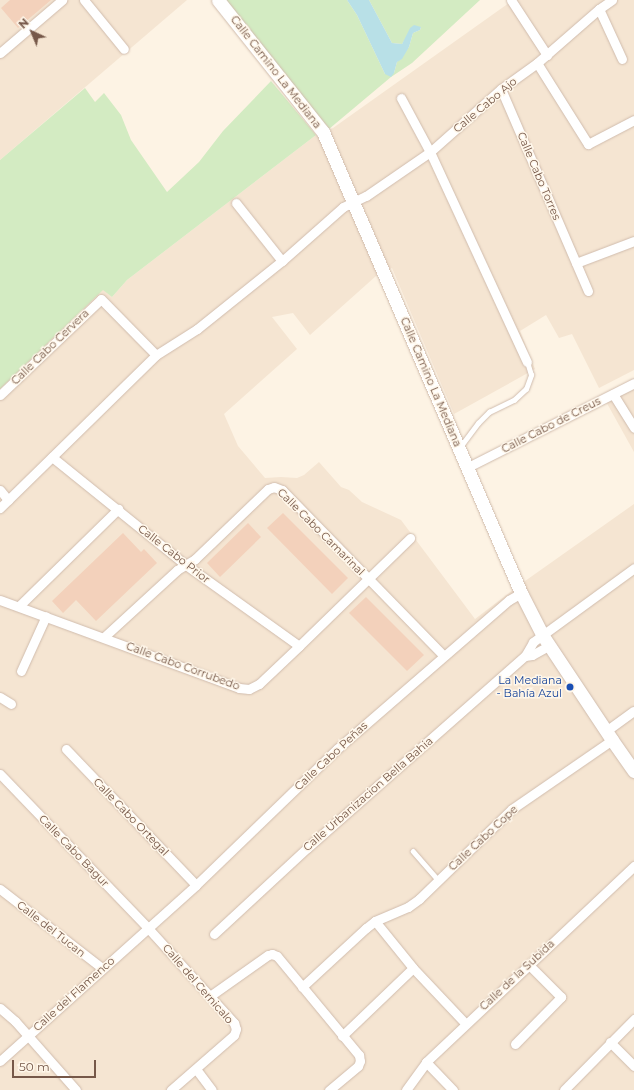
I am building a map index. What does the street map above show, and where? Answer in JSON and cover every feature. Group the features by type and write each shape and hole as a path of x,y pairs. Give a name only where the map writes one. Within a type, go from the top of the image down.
{"street":[{"path":"0,53 62,0"},
{"path":"84,0 124,49"},
{"name":"Calle Camino La Mediana","path":"218,0 323,132 460,447 521,594 546,640 609,736 634,771"},
{"path":"511,0 547,55"},
{"name":"Calle Cabo Ajo","path":"354,202 366,196 430,152 501,89 547,55 599,9 612,0"},
{"path":"599,9 622,59"},
{"path":"537,63 588,144 634,120"},
{"name":"Calle Cabo Torres","path":"501,89 588,291"},
{"path":"402,98 430,152 527,362"},
{"path":"0,508 156,356 197,329 282,261 343,207 354,202"},
{"path":"236,203 282,261"},
{"path":"576,264 634,241"},
{"name":"Calle Cabo Cervera","path":"0,395 101,299 156,356"},
{"name":"Calle Cabo de Creus","path":"468,467 634,383"},
{"path":"613,394 634,428"},
{"name":"Calle Cabo Prior","path":"52,457 186,565 298,646"},
{"name":"Calle Cabo Camarinal","path":"104,636 177,570 195,559 268,489 274,487 282,490 443,655"},
{"path":"0,490 8,500"},
{"path":"19,606 118,509"},
{"name":"Calle Cabo Corrubedo","path":"0,600 104,636 244,689 250,689 258,684 410,538"},
{"name":"Calle Urbanizacion Bella Bahia","path":"214,934 307,848 525,656 533,642 546,640 634,568"},
{"name":"Calle Cabo Peñas","path":"147,927 196,885 337,749 443,655 509,600 521,594"},
{"path":"21,671 46,616"},
{"path":"0,697 11,704"},
{"name":"Calle Cabo Cope","path":"302,987 366,928 375,922 408,907 512,809 609,736 634,711"},
{"name":"Calle Cabo Ortegal","path":"66,749 196,885"},
{"name":"Calle Cabo Bagur","path":"0,774 147,927"},
{"name":"Calle de la Subida","path":"406,1090 426,1062 634,866"},
{"name":"Calle del Tucan","path":"0,889 102,968"},
{"path":"375,922 413,968 465,1024"},
{"name":"Calle del Flamenco","path":"0,1061 147,927"},
{"name":"Calle del Cernicalo","path":"147,927 234,1023 236,1029 234,1035 171,1090"},
{"path":"210,996 263,958 272,954 277,956 359,1056 360,1061 358,1066 329,1090"},
{"path":"515,1044 561,997 529,965"},
{"path":"342,1036 413,968"},
{"path":"0,1008 15,1020 29,1035 76,1090"},
{"path":"564,1090 634,1019"},
{"path":"610,1042 634,1066"},
{"path":"426,1062 453,1090"},
{"path":"196,1069 212,1090"}],"lane":[{"path":"460,447 478,422 489,412 521,395 526,390 531,375 527,362"},
{"path":"413,851 438,880"}],"shaded area":[{"path":"0,0 187,0 0,160"},
{"path":"513,0 634,0 634,370 599,388 572,334 559,338 546,315 520,331 535,369 454,414 392,268 376,276 310,335 293,313 272,317 297,349 224,414 238,446 265,478 297,478 304,475 319,462 341,487 349,490 362,502 401,520 475,619 518,586 634,504 634,1090 0,1090 0,389 103,289 112,297 127,280 316,135 333,128"},
{"path":"634,383 634,452 604,398"}],"green space":[{"path":"225,0 347,0 357,15 385,74 394,73 397,62 409,47 413,33 420,30 421,27 406,38 402,44 392,43 369,0 480,0 412,63 391,77 329,129"},
{"path":"271,81 316,135 127,280 112,297 103,290 0,389 0,160 85,88 95,102 104,93 121,115 131,140 167,192 199,162 223,131"}],"water":[{"path":"347,0 369,0 392,43 402,44 410,28 414,25 421,27 420,30 413,33 409,47 402,59 397,62 394,73 391,77 385,74 357,15"}],"building":[{"path":"10,0 51,0 18,28 1,8"},
{"path":"283,513 348,578 332,594 267,528"},
{"path":"248,523 261,537 220,577 207,563"},
{"path":"123,533 141,552 144,549 157,563 96,621 76,600 63,613 52,601"},
{"path":"366,597 424,655 407,671 349,613"}],"place":[{"name":"La Mediana - Bahía Azul","path":"570,687"}]}
